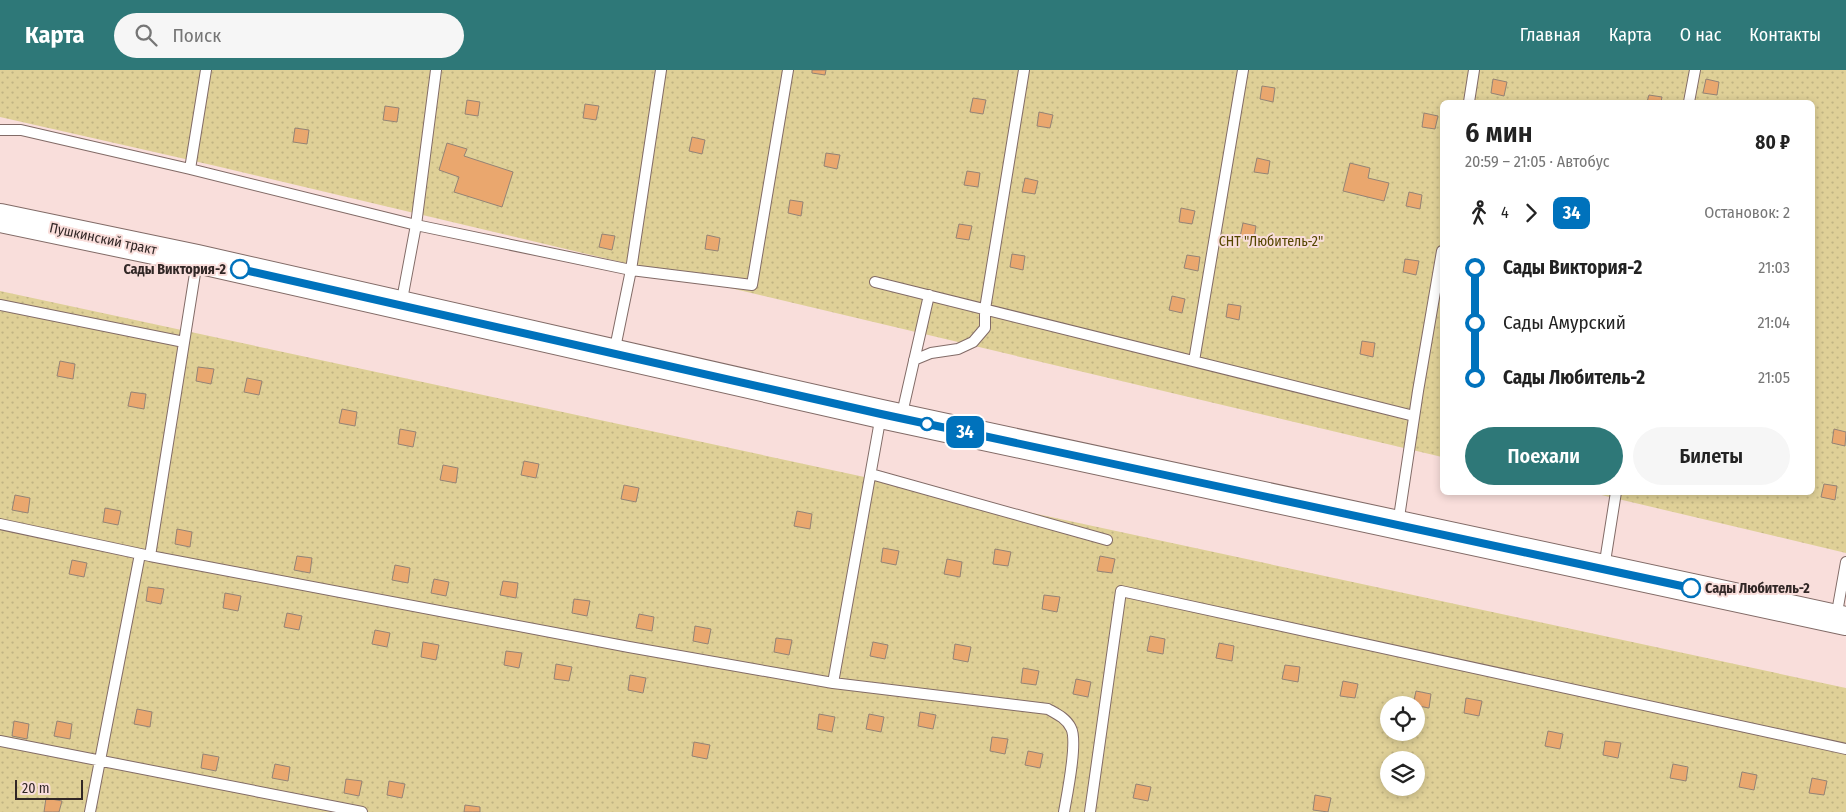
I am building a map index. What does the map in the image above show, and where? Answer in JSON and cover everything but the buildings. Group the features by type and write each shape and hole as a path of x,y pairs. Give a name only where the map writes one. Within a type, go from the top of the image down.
{"main road":[{"name":"Пушкинский тракт","path":"0,218 197,259 891,416 1841,620"}],"lane":[{"path":"190,169 206,70"},
{"path":"401,306 416,225 436,70"},
{"path":"614,354 631,270 661,70"},
{"path":"0,130 22,130 416,225 631,270 752,285 788,70"},
{"path":"914,360 931,353 958,349 973,342 984,328 985,309 1024,70"},
{"path":"1194,361 1243,70"},
{"path":"1469,100 1474,70"},
{"path":"1689,100 1695,70"},
{"path":"90,812 99,760 145,555 184,342 197,259"},
{"path":"1398,525 1440,263"},
{"path":"875,282 1414,416"},
{"path":"834,683 871,474 891,416 914,360 929,295"},
{"path":"0,304 184,342"},
{"path":"871,474 1107,540"},
{"path":"1603,569 1615,495"},
{"path":"0,524 145,555 629,647 834,683 1048,709 1063,716 1072,729 1074,744 1064,812"},
{"path":"1841,620 1846,562"},
{"path":"1090,812 1121,591 1846,749"},
{"path":"0,741 362,812"}],"green space":[{"name":"СНТ \"Любитель-2\"","path":"0,70 1846,70 1846,553 1601,495 1815,495 1815,100 1440,100 1440,457 216,166 0,117"},
{"path":"0,291 1846,688 1846,812 0,812"}],"bus line":[{"name":"34","path":"240,269 881,414 1691,588"}],"place":[{"name":"Сады Виктория-2","path":"240,269"},
{"name":"Сады Любитель-2","path":"1691,588"}]}
